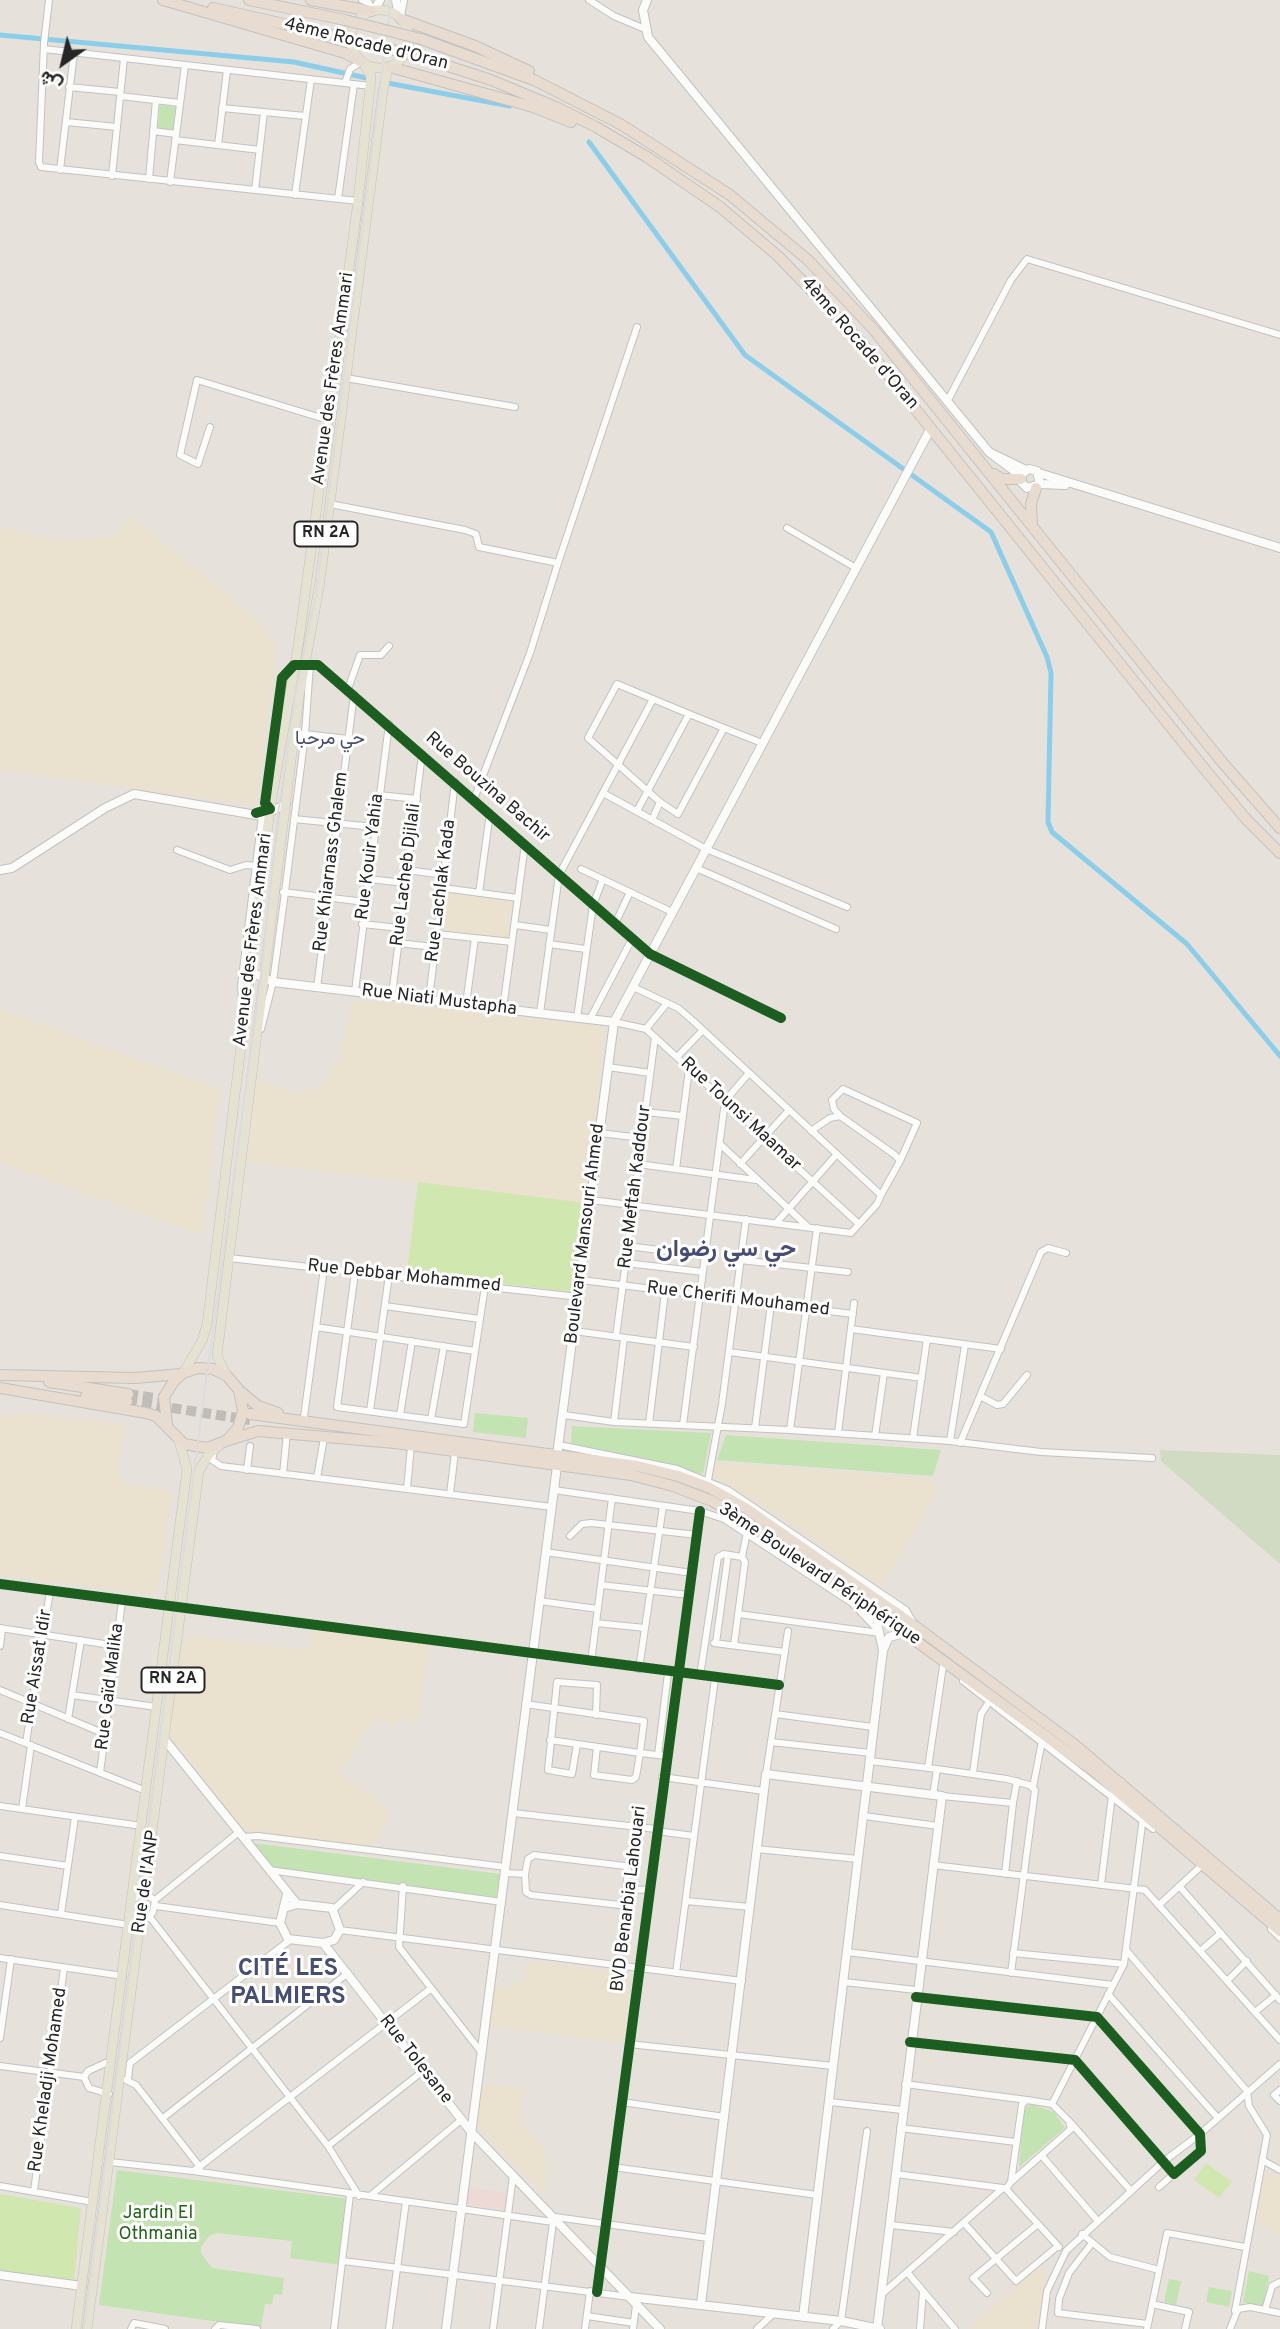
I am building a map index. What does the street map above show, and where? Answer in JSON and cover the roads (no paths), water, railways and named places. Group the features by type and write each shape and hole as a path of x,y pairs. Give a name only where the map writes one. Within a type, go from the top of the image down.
{"highway":[{"path":"163,0 345,53 362,63"},
{"name":"4ème Rocade d'Oran","path":"172,0 417,56 491,80 556,107 647,157 720,207 794,271 854,334 1198,761 1246,819 1280,853"},
{"name":"4ème Rocade d'Oran","path":"249,0 421,39 534,80 622,125 730,195 807,260 852,303 1222,762 1280,828"},
{"path":"310,0 369,6"},
{"path":"400,18 510,62 555,84 622,125"},
{"path":"388,71 544,111 647,157"},
{"path":"984,466 1002,479 1023,475"},
{"path":"1033,527 1031,504 1038,486"},
{"path":"0,1381 135,1378 182,1374 206,1368 227,1376 258,1406 275,1413 410,1432 419,1436"},
{"path":"167,1425 164,1397 182,1374"},
{"path":"0,1381 127,1397"},
{"path":"0,1381 156,1416 178,1439 199,1448 221,1445 242,1420 243,1402 239,1390"},
{"name":"3ème Boulevard Périphérique","path":"1280,1919 1099,1764 910,1630 747,1509 710,1488 678,1476 637,1466 558,1455 419,1436 250,1417 381,1442 455,1452 558,1455 653,1479 712,1501 745,1520 866,1605 910,1630 925,1647 1095,1772 1280,1931"},
{"name":"3ème Boulevard Périphérique","path":"221,1445 258,1431 381,1442"}],"main road":[{"path":"362,63 388,71 397,63 407,50 409,33 400,18 369,6 359,18 351,36 352,50 371,81"},
{"name":"Avenue des Frères Ammari","path":"227,1376 217,1356 229,1258 259,1034 269,980 280,891 286,804 301,733 307,653 330,504 383,90 388,71"},
{"name":"Avenue des Frères Ammari","path":"182,1374 202,1341 207,1324 249,971 264,813 294,665 358,201 371,81"},
{"name":"Rue de l'ANP","path":"87,2329 110,2162 125,2082 144,1894 166,1740 187,1469 186,1457 178,1439"},
{"name":"Rue de l'ANP","path":"76,2329 156,1707 199,1471 221,1445"}],"street":[{"path":"49,0 44,43 39,164 44,169 358,201"},
{"path":"369,6 380,0"},
{"path":"396,0 400,18"},
{"path":"400,18 404,0"},
{"path":"645,29 646,0"},
{"path":"591,1 614,16 645,29 989,452 1023,475 1039,473 1280,548"},
{"path":"44,43 74,53 311,79 346,77 362,63"},
{"path":"61,170 74,53"},
{"path":"112,176 124,58"},
{"path":"170,182 185,65"},
{"path":"218,145 227,70"},
{"path":"346,77 354,84"},
{"path":"295,195 311,79"},
{"path":"354,84 371,81"},
{"path":"338,199 354,84"},
{"path":"69,87 180,103"},
{"path":"149,179 156,100"},
{"path":"222,108 305,116"},
{"path":"255,190 264,112"},
{"path":"66,122 117,127"},
{"path":"153,131 218,145 260,150"},
{"path":"948,400 1011,281 1027,259 1280,335"},
{"path":"474,799 530,653 637,327"},
{"path":"346,378 515,407"},
{"path":"210,428 198,464 180,455 197,380 328,420"},
{"path":"667,1003 646,1028 614,1022 931,428"},
{"path":"1038,486 1039,473"},
{"path":"1023,475 1024,487 1071,485"},
{"path":"330,504 465,530 476,534 479,547 558,563"},
{"path":"787,528 856,568"},
{"name":"Rue Khiarnass Ghalem","path":"317,988 348,739 351,692 360,655 381,655 389,646"},
{"name":"Rue Bouzina Bachir","path":"307,653 650,954 781,1018"},
{"path":"294,665 318,665"},
{"path":"724,728 678,814 660,802 588,738 617,684 762,743"},
{"path":"540,1013 559,875 653,699"},
{"path":"636,811 689,714"},
{"name":"Rue Kouir Yahia","path":"355,991 388,723"},
{"path":"348,739 301,733 294,819 280,891 365,902"},
{"name":"Rue Lacheb Djilali","path":"392,995 422,754"},
{"name":"Rue Lachlak Kada","path":"429,999 455,782"},
{"path":"603,793 706,849 847,907"},
{"path":"0,870 12,868 105,808 134,794 264,813 286,804"},
{"path":"379,795 417,799"},
{"path":"652,820 660,802"},
{"path":"243,1018 241,986 264,813"},
{"path":"479,892 491,813"},
{"path":"294,819 374,827"},
{"path":"503,1009 526,844"},
{"path":"177,850 230,870 246,865 257,866"},
{"path":"696,868 836,929"},
{"path":"581,869 672,912"},
{"path":"407,870 444,875"},
{"path":"368,879 405,883"},
{"path":"577,1018 593,905 603,879"},
{"path":"443,888 518,898"},
{"path":"615,924 630,892"},
{"path":"362,923 400,928"},
{"path":"515,925 551,930"},
{"path":"437,934 512,942"},
{"path":"466,1004 475,938"},
{"path":"590,1020 632,939"},
{"path":"398,943 435,947"},
{"path":"549,944 586,949"},
{"name":"Rue Niati Mustapha","path":"249,971 269,980 317,988 614,1022"},
{"path":"633,987 667,1003 704,1030 881,1195"},
{"name":"Boulevard Mansouri Ahmed","path":"446,2329 614,1022"},
{"name":"Rue Tounsi Maamar","path":"646,1028 859,1224"},
{"path":"677,1057 704,1030"},
{"name":"Rue Meftah Kaddour","path":"614,1422 623,1286 655,1037"},
{"path":"608,1068 650,1073"},
{"path":"676,1169 689,1069"},
{"path":"682,1425 725,1101 749,1073"},
{"path":"591,1200 851,1233 881,1195 900,1161 917,1123 843,1089 832,1100 834,1109 900,1161"},
{"path":"740,1164 789,1110"},
{"path":"645,1112 683,1116"},
{"path":"811,1131 830,1118 840,1116"},
{"path":"599,1133 642,1138"},
{"path":"720,1144 808,1227"},
{"path":"776,1223 836,1154"},
{"path":"638,1164 758,1180"},
{"path":"708,1480 719,1427 746,1219"},
{"path":"790,1430 817,1228"},
{"path":"628,1246 705,1256"},
{"path":"960,1443 1041,1252 1055,1248 1066,1253"},
{"name":"Rue Debbar Mohammed","path":"229,1258 579,1297"},
{"path":"740,1261 848,1272"},
{"path":"626,1263 703,1272"},
{"path":"304,1417 324,1268"},
{"path":"355,1272 337,1406 464,1424 485,1286"},
{"path":"370,1411 389,1275"},
{"name":"Rue Cherifi Mouhamed","path":"581,1280 853,1314"},
{"path":"649,1423 665,1292"},
{"path":"838,1433 854,1303"},
{"path":"755,1428 771,1304"},
{"path":"385,1306 481,1319"},
{"path":"316,1326 475,1351"},
{"path":"851,1329 1001,1349"},
{"path":"574,1331 694,1347"},
{"path":"913,1438 927,1339"},
{"path":"400,1415 412,1341"},
{"path":"950,1441 965,1345"},
{"path":"431,1419 444,1346"},
{"path":"729,1352 922,1378"},
{"path":"875,1436 884,1373"},
{"path":"980,1396 997,1405 1003,1404 1027,1374"},
{"path":"564,1415 614,1422 913,1438 1041,1452 1152,1458"},
{"path":"283,1474 288,1433"},
{"path":"317,1478 324,1438"},
{"path":"221,1445 212,1456 214,1463 247,1470 552,1507"},
{"path":"407,1489 411,1446"},
{"path":"247,1470 250,1447"},
{"path":"450,1494 455,1452"},
{"path":"558,1455 653,1463 708,1480 758,1508 906,1610 910,1630 889,1637 883,1650 803,2317"},
{"path":"554,1490 700,1511 724,1519 852,1603 880,1633"},
{"path":"591,1662 612,1498"},
{"path":"639,1669 663,1506"},
{"name":"BVD Benarbia Lahouari","path":"585,2329 607,2225 656,1830 662,1756 679,1674 700,1511"},
{"path":"570,1536 582,1524 697,1535"},
{"path":"734,1645 745,1562 742,1557 747,1532"},
{"path":"545,1552 692,1573"},
{"path":"716,1643 728,1555"},
{"path":"700,1676 718,1556 742,1557"},
{"path":"0,1584 175,1609 534,1652 668,1673 779,1685"},
{"path":"601,1585 689,1595"},
{"name":"Rue Aissat Idir","path":"22,1809 32,1704 50,1591"},
{"name":"Rue Gaïd Malika","path":"100,1773 122,1601"},
{"path":"539,1601 597,1609"},
{"path":"866,1605 880,1633 883,1650"},
{"path":"738,1614 880,1633"},
{"path":"596,1623 645,1628"},
{"path":"0,1646 1,1628 117,1646"},
{"path":"701,2304 756,1849 788,1631"},
{"path":"68,1719 81,1640"},
{"path":"706,1642 785,1652"},
{"path":"925,1647 943,1666 989,1702 1143,1816 1280,1938"},
{"path":"928,1768 943,1666"},
{"path":"550,1740 662,1756 668,1673"},
{"path":"676,1973 715,1678"},
{"path":"577,1744 572,1774 548,1770 553,1709 560,1681 597,1685 596,1715"},
{"path":"0,1690 105,1734"},
{"path":"72,1695 156,1707"},
{"path":"972,1773 981,1714 989,1702"},
{"path":"525,1704 644,1721 634,1779 597,1777 593,1772 597,1747"},
{"path":"775,1714 873,1727"},
{"path":"0,1733 146,1791"},
{"path":"166,1740 287,1895 297,1904"},
{"path":"1011,1973 1035,1795 1033,1787 1042,1741"},
{"path":"771,1742 972,1773 1017,1781 1033,1787"},
{"path":"344,2261 841,2321 878,2329 933,1865 937,1826 937,1769"},
{"path":"766,1774 867,1788 1013,1803"},
{"path":"662,1776 764,1791"},
{"path":"1005,1874 1017,1781"},
{"path":"1101,1885 1112,1794"},
{"path":"0,1806 142,1826"},
{"path":"513,1813 694,1836"},
{"path":"864,1816 937,1826"},
{"path":"1052,2104 1124,1964 1143,1816"},
{"path":"61,1914 75,1817"},
{"path":"141,1924 149,1916 155,1903 241,1834 526,1874"},
{"path":"756,1849 858,1859"},
{"path":"531,1854 622,1866 628,1870 623,1905 531,1895 526,1892 526,1874 531,1854"},
{"path":"0,1856 68,1866"},
{"path":"933,1865 1145,1890 1280,2040"},
{"path":"1159,1905 1199,1868"},
{"path":"269,1870 403,1886 502,1902"},
{"path":"334,1909 363,1882"},
{"path":"403,1886 397,1935 399,1947 429,1990 482,2053"},
{"path":"1179,1886 1278,1998 1255,2012"},
{"path":"626,1889 648,1890"},
{"path":"133,1899 144,1894 155,1903 280,1923"},
{"path":"287,1895 280,1923 283,1934 290,1940 323,1943 334,1940"},
{"path":"685,1901 750,1908"},
{"path":"284,1908 297,1904 334,1909"},
{"path":"0,1905 130,1925"},
{"path":"332,1954 334,1940 340,1930 334,1909"},
{"path":"149,1916 216,1998 328,2146 359,2196"},
{"path":"340,1930 397,1935 742,1981"},
{"path":"1200,1951 1221,1933"},
{"path":"84,2077 89,2088 107,2094 116,2093 125,2082 130,2063 290,1940"},
{"name":"Rue Tolesane","path":"323,1943 472,2133 660,2329"},
{"path":"1126,1950 1247,2091 1249,2106 1267,2135 1230,2329"},
{"path":"847,1952 1113,1985"},
{"path":"1013,1953 1124,1964"},
{"path":"0,1958 123,1976"},
{"path":"0,2038 11,1959"},
{"path":"1227,1981 1247,1961"},
{"name":"Rue Kheladji Mohamed","path":"34,2191 64,1968"},
{"path":"163,2118 348,1973"},
{"path":"844,1982 1097,2017 1200,2134 1201,2151 1159,2187"},
{"path":"196,2169 429,1990"},
{"path":"1108,1994 1217,2117"},
{"path":"910,2042 1075,2060 1174,2174"},
{"path":"629,2044 833,2066"},
{"path":"84,2077 88,2071 110,2061"},
{"path":"1042,2329 1047,2291 1066,2251 1164,2161 1200,2134 1280,2064"},
{"path":"0,2066 84,2077"},
{"path":"328,2146 423,2071"},
{"path":"125,2082 163,2118 196,2169"},
{"path":"905,2084 1052,2104 1131,2191"},
{"path":"1280,2090 1274,2095 1280,2101"},
{"path":"1011,2182 1020,2109 1027,2100"},
{"path":"622,2102 725,2117"},
{"path":"830,2102 902,2110"},
{"path":"370,2196 461,2120"},
{"path":"882,2294 1068,2133 1071,2129 1069,2121"},
{"path":"900,2128 1016,2142"},
{"path":"833,2329 841,2321 867,2131"},
{"path":"1042,2156 1097,2220"},
{"path":"1264,2161 1280,2170"},
{"path":"110,2162 196,2169 350,2195 708,2238"},
{"path":"613,2167 817,2195"},
{"path":"896,2174 1005,2189 1058,2246 1066,2251"},
{"path":"493,2329 513,2176"},
{"path":"0,2186 93,2203"},
{"path":"334,2329 350,2195"},
{"path":"389,2329 406,2201"},
{"path":"539,2329 554,2219"},
{"path":"964,2223 1016,2281 1058,2246"},
{"path":"986,2293 973,2278 1038,2224"},
{"path":"891,2225 954,2232"},
{"path":"1092,2243 1069,2273 1059,2299 1058,2313 1148,2327 1167,2233 1245,2247"},
{"path":"1082,2234 1110,2257 1160,2270"},
{"path":"907,2272 955,2329"},
{"path":"0,2275 82,2286"},
{"path":"1265,2310 1272,2286 1280,2282"},
{"path":"920,2329 923,2291"},
{"path":"1152,2304 1189,2312 1185,2329"},
{"path":"587,2316 634,2326 636,2305"},
{"path":"1235,2311 1250,2307 1280,2313"},
{"path":"757,2329 773,2314"},
{"path":"131,2329 134,2323 165,2329"},
{"path":"215,2329 219,2325 257,2329"}],"waterway":[{"path":"0,35 294,62 371,79"},
{"path":"382,82 510,106"},
{"path":"589,142 745,355 991,532 1047,657 1051,673 1048,822 1052,832 1187,944 1280,1056"}],"tunnel":[{"path":"128,1394 161,1399"},
{"path":"127,1401 250,1420"}],"tram line":[{"path":"84,2329 197,1448 261,975 278,813 296,690 316,595 391,0"}],"district":[{"name":"حي مرحبا","path":"330,740"},
{"name":"حي سي رضوان","path":"726,1251"},
{"name":"CITÉ LES PALMIERS","path":"288,1984"}],"park label":[{"name":"Jardin El Othmania","path":"158,2224"}]}
